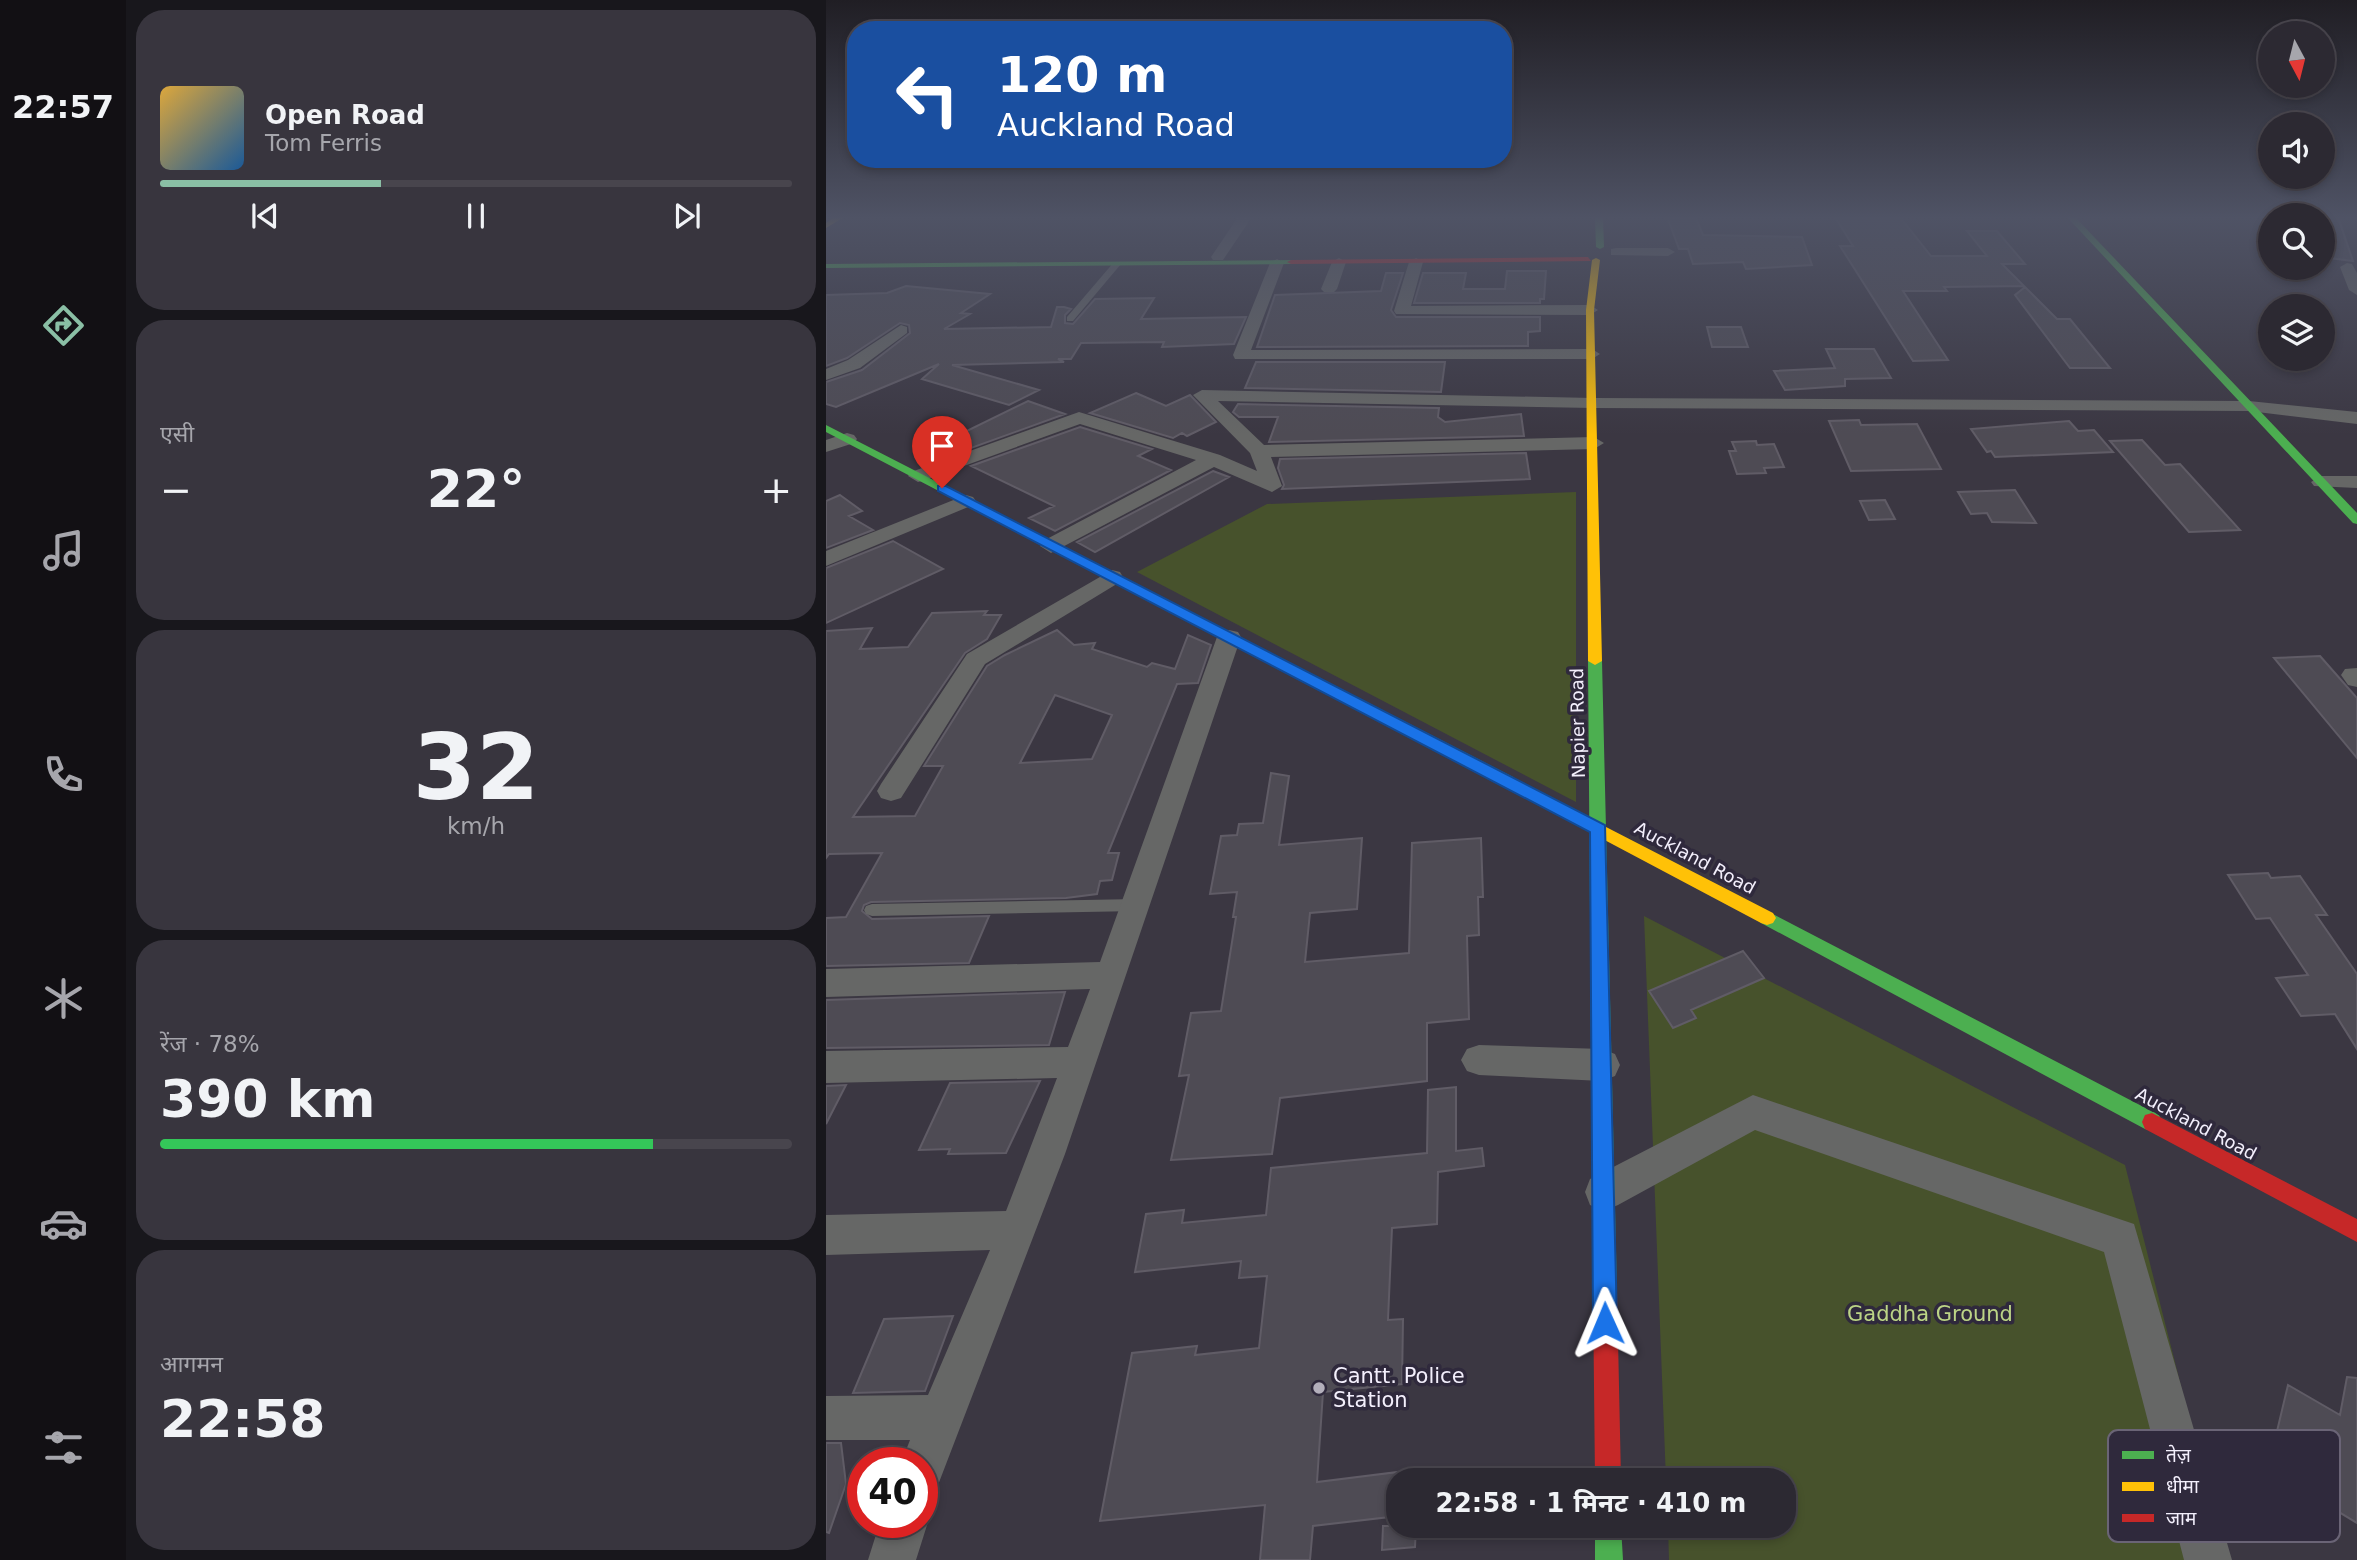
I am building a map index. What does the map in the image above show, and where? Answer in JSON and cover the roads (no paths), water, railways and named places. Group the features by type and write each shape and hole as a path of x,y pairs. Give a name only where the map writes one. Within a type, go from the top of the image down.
{"street":[{"path":"1267,290 1241,355 1592,354"},
{"path":"1408,290 1402,311 1590,310"},
{"name":"Napier Road","path":"1590,290 1608,1468"},
{"path":"2140,290 2357,520"},
{"path":"826,375 854,364 901,330"},
{"path":"918,476 1079,418 1213,458 1272,486 1259,451 1202,395 1593,403 2249,406 2357,418"},
{"name":"Auckland Road","path":"826,428 1599,829 2357,1230"},
{"path":"826,446 847,439"},
{"path":"1259,451 1594,443"},
{"path":"1051,546 1213,458"},
{"path":"2321,482 2357,482"},
{"path":"826,559 965,500"},
{"path":"891,791 976,659 1112,577"},
{"path":"930,1447 1018,1230 1138,905 1229,638"},
{"path":"826,982 1112,975"},
{"path":"1479,1060 1602,1065"},
{"path":"826,1067 1079,1062"},
{"path":"1604,1192 1753,1112 2120,1238 2172,1430"},
{"path":"826,1235 1018,1230"},
{"path":"826,1418 940,1417"},
{"path":"892,1560 899,1538"},
{"path":"1608,1538 1609,1560"},
{"path":"2203,1542 2208,1560"}],"lane":[{"path":"1070,319 1095,290"},
{"path":"872,910 1138,905"}],"place":[{"name":"Cantt. Police Station","path":"1319,1388"}],"park label":[{"name":"Gaddha Ground","path":"1930,1314"}]}
